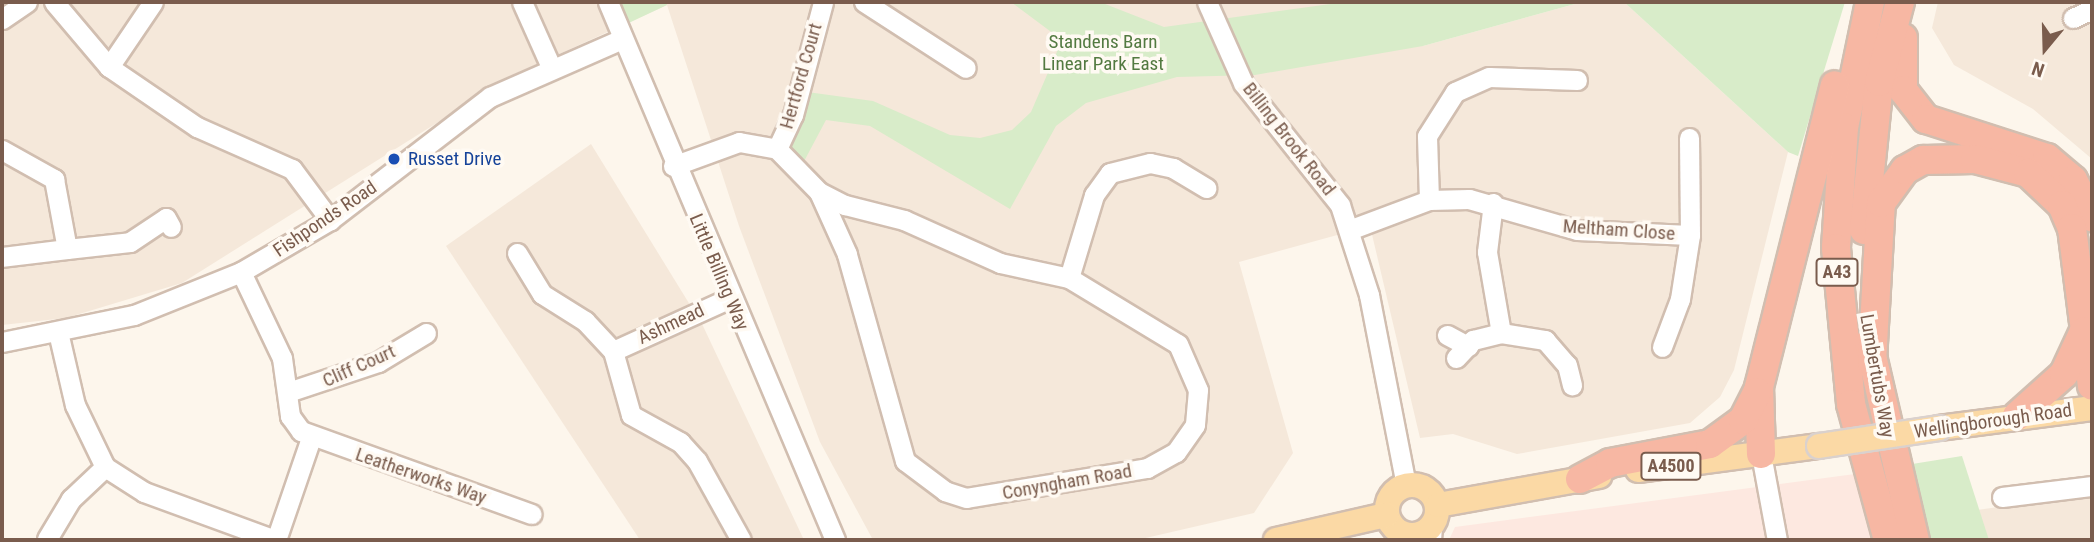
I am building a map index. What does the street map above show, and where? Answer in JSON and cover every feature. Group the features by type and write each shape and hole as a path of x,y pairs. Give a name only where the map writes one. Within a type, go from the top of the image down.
{"highway":[{"path":"1580,479 1610,463 1717,440 1743,420 1759,387 1818,146 1864,2"},
{"name":"Lumbertubs Way","path":"1870,2 1844,127 1836,248 1851,404 1888,540"},
{"name":"Lumbertubs Way","path":"1900,2 1879,82 1865,189 1872,362 1915,540"},
{"path":"1913,2 1899,68 1916,109 1940,127 2047,158 2073,180 2092,217"},
{"path":"1872,362 1881,203 1905,170 1923,160 2003,164 2047,187 2072,228 2092,386"},
{"path":"2017,416 2064,374 2084,331"},
{"path":"1759,387 1761,454"}],"main road":[{"name":"Wellingborough Road","path":"1433,524 1580,479 2017,416 2092,408"},
{"path":"1276,540 1395,528 1414,535 1433,524 1422,486 1406,485 1391,495 1395,528"}],"street":[{"path":"2,19 27,2"},
{"path":"54,2 109,67 197,127 292,169 330,219"},
{"path":"109,67 153,2"},
{"path":"523,2 552,69"},
{"name":"Little Billing Way","path":"608,2 673,166 835,540"},
{"name":"Hertford Court","path":"777,149 793,116 823,2"},
{"path":"864,2 966,68"},
{"name":"Billing Brook Road","path":"1207,2 1229,61 1326,181 1349,230 1369,295 1406,485"},
{"path":"2073,18 2090,6"},
{"name":"Fishponds Road","path":"2,342 134,315 241,272 330,219 472,109 552,69 622,39"},
{"path":"1429,200 1427,136 1455,92 1489,77 1577,80"},
{"name":"Meltham Close","path":"1662,347 1680,299 1690,235 1689,138"},
{"path":"673,166 739,142 777,149"},
{"name":"Conyngham Road","path":"777,149 819,192 847,254 905,461 945,491 966,498 1147,468 1176,452 1195,425 1198,390 1178,344 1069,278 1000,264 819,192"},
{"path":"2,150 54,178 67,249"},
{"path":"1069,278 1094,195 1110,173 1150,163 1173,167 1206,188"},
{"name":"Meltham Close","path":"1349,230 1429,200 1493,203 1577,230 1690,235"},
{"path":"1493,203 1487,252 1501,333"},
{"path":"2,257 130,242 166,218 171,228"},
{"name":"Ashmead","path":"517,253 542,294 585,321 613,351 631,415 680,442 697,461 741,540"},
{"path":"58,332 75,405 105,467 144,492 276,540 311,438 290,416 282,358 241,272"},
{"name":"Ashmead","path":"613,351 730,298"},
{"name":"Cliff Court","path":"288,392 378,362 426,333"},
{"path":"1447,335 1462,352 1501,333 1545,340 1567,365 1572,384"},
{"name":"Leatherworks Way","path":"311,438 531,514"},
{"path":"1761,454 1777,540"},
{"path":"47,539 71,499 105,467"},
{"path":"2002,497 2092,486"}],"shaded area":[{"path":"2,2 1373,2 1423,46 1582,2 1624,2 1788,152 1734,370 1720,397 1690,423 1517,454 1453,434 1420,438 1370,226 1239,262 1293,453 1254,513 1137,540 873,540 820,442 739,226 667,5 513,75 182,283 66,318 2,325"},
{"path":"1938,2 2092,2 2092,159 2033,109 1954,65 1932,28"},
{"path":"591,144 703,326 804,540 640,540 446,246"},
{"path":"1855,474 1878,540 1449,540 1455,527"},
{"path":"2092,494 2092,540 1987,540 1977,510"}],"green space":[{"path":"608,2 666,2 667,5 618,28"},
{"name":"Standens Barn Linear Park East","path":"1011,2 1100,2 1164,27 1345,2 1582,2 1423,46 1255,75 1177,77 1086,103 1056,126 1010,209 870,126 826,120 801,167 777,149 800,91 873,101 950,135 980,138 1012,130 1031,112 1062,40"},
{"path":"1624,2 1845,2 1798,156 1788,152"},
{"path":"1962,456 1989,540 1925,540 1906,465"}],"place":[{"name":"Russet Drive","path":"394,159"}]}
